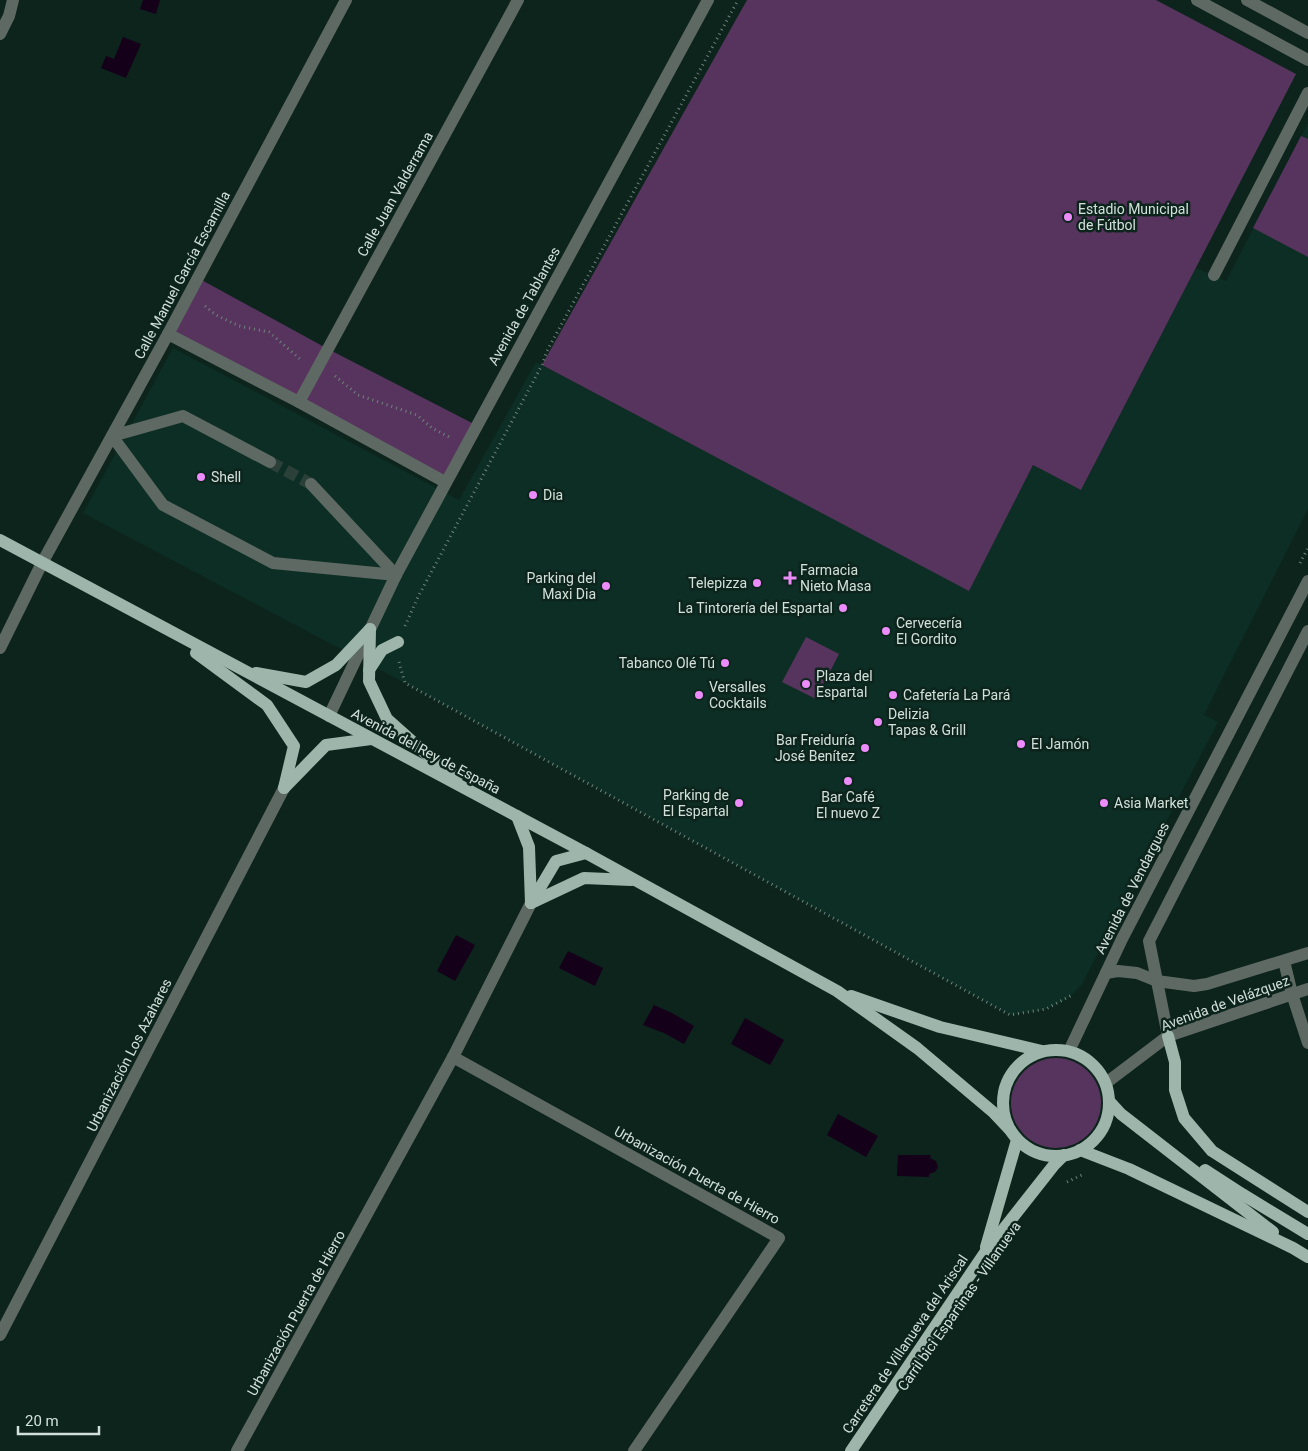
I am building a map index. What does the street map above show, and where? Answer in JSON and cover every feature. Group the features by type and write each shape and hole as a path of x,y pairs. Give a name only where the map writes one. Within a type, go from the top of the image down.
{"main road":[{"name":"Avenida del Rey de España","path":"0,540 586,853 837,991 917,1048 992,1112 1014,1135"},
{"path":"160,626 267,704 294,746 284,788"},
{"path":"370,629 369,681 387,719 433,760 504,809"},
{"path":"245,671 306,682 336,665 370,629"},
{"path":"369,670 382,650 398,642"},
{"path":"284,788 326,745 371,739"},
{"path":"517,816 529,847 531,902"},
{"path":"531,902 556,861 586,853"},
{"path":"531,902 584,878 635,880"},
{"name":"Avenida del Rey de España","path":"837,991 940,1027 1042,1051"},
{"path":"1168,1036 1175,1062 1175,1090 1184,1118 1212,1151 1308,1212"},
{"path":"1069,1050 1088,1060 1106,1083 1109,1101 1108,1112 1102,1129 1094,1140 1080,1150 1064,1155 1046,1155 1014,1135 1004,1113 1003,1094 1010,1077 1026,1059 1042,1051 1069,1050"},
{"path":"1109,1101 1121,1114 1293,1248"},
{"path":"1121,1114 1242,1194 1308,1234"},
{"path":"984,1254 1014,1135"},
{"path":"1080,1150 1129,1169 1308,1257"},
{"path":"984,1254 1064,1155"},
{"name":"Carretera de Villanueva del Ariscal","path":"851,1451 984,1254"}],"street":[{"path":"0,34 5,14 13,0"},
{"name":"Calle Manuel García Escamilla","path":"0,648 42,563 168,334 346,0"},
{"name":"Calle Juan Valderrama","path":"299,402 518,0"},
{"name":"Avenida de Tablantes","path":"328,716 396,575 445,482 708,0"},
{"path":"1198,0 1308,60"},
{"path":"1247,0 1308,33"},
{"path":"1214,275 1308,92"},
{"path":"168,334 299,402 445,482"},
{"path":"270,462 183,416 112,436 163,504 272,563 396,575"},
{"path":"311,484 396,575"},
{"name":"Avenida de Vendargues","path":"1069,1050 1106,973 1308,581"},
{"path":"1168,1036 1149,941 1308,631"},
{"name":"Urbanización Los Azahares","path":"0,1335 284,788"},
{"name":"Urbanización Puerta de Hierro","path":"237,1451 453,1057 531,902"},
{"name":"Avenida de Velázquez","path":"1106,973 1118,971 1137,973 1157,981 1194,986 1207,984 1308,953"},
{"path":"1284,961 1292,994 1308,1043"},
{"name":"Avenida de Velázquez","path":"1106,1083 1168,1036 1308,989"},
{"name":"Urbanización Puerta de Hierro","path":"453,1057 779,1238 634,1451"}],"path":[{"path":"738,0 547,351 542,365 418,597 396,649 404,684 1010,1015 1046,1009"},
{"path":"1065,1183 1092,1170"}],"shaded area":[{"path":"143,0 160,0 156,14 140,9"},
{"path":"747,0 1156,0 1296,74 1081,490 1033,465 969,591 542,365"},
{"path":"123,37 141,44 126,78 101,68 106,56 114,59"},
{"path":"1308,123 1308,509 1204,715 1218,722 1082,984 1062,1002 1046,1009 1010,1015 405,683 83,513 173,348 459,500 536,362 969,590 1033,465 1081,490 1196,268 1226,281"},
{"path":"1301,136 1308,139 1308,257 1253,228"},
{"path":"198,278 328,349 476,425 445,482 168,334"},
{"path":"806,637 839,654 816,699 782,682"},
{"path":"456,935 475,945 455,981 437,971"},
{"path":"568,951 603,968 595,986 559,968"},
{"path":"654,1005 694,1026 684,1044 664,1033 643,1025"},
{"path":"745,1018 784,1040 770,1065 731,1044"},
{"path":"1056,1058 1073,1061 1088,1071 1098,1086 1101,1103 1098,1120 1088,1135 1073,1145 1056,1148 1039,1145 1024,1135 1014,1120 1011,1103 1014,1086 1024,1071 1039,1061"},
{"path":"838,1114 878,1136 866,1157 827,1135"},
{"path":"898,1155 931,1155 930,1158 936,1161 938,1167 935,1172 929,1174 929,1177 897,1176"}],"tunnel":[{"path":"270,462 311,484"}],"place":[{"name":"Estadio Municipal de Fútbol","path":"1068,217"},
{"name":"Shell","path":"201,477"},
{"name":"Dia","path":"533,495"},
{"name":"Farmacia Nieto Masa","path":"790,578"},
{"name":"Telepizza","path":"757,583"},
{"name":"Parking del Maxi Dia","path":"606,586"},
{"name":"La Tintorería del Espartal","path":"843,608"},
{"name":"Cervecería El Gordito","path":"886,631"},
{"name":"Tabanco Olé Tú","path":"725,663"},
{"name":"Plaza del Espartal","path":"806,684"},
{"name":"Versalles Cocktails","path":"699,695"},
{"name":"Cafetería La Pará","path":"893,695"},
{"name":"Delizia Tapas & Grill","path":"878,722"},
{"name":"El Jamón","path":"1021,744"},
{"name":"Bar Freiduría José Benítez","path":"865,748"},
{"name":"Bar Café El nuevo Z","path":"848,781"},
{"name":"Parking de El Espartal","path":"739,803"},
{"name":"Asia Market","path":"1104,803"}]}
